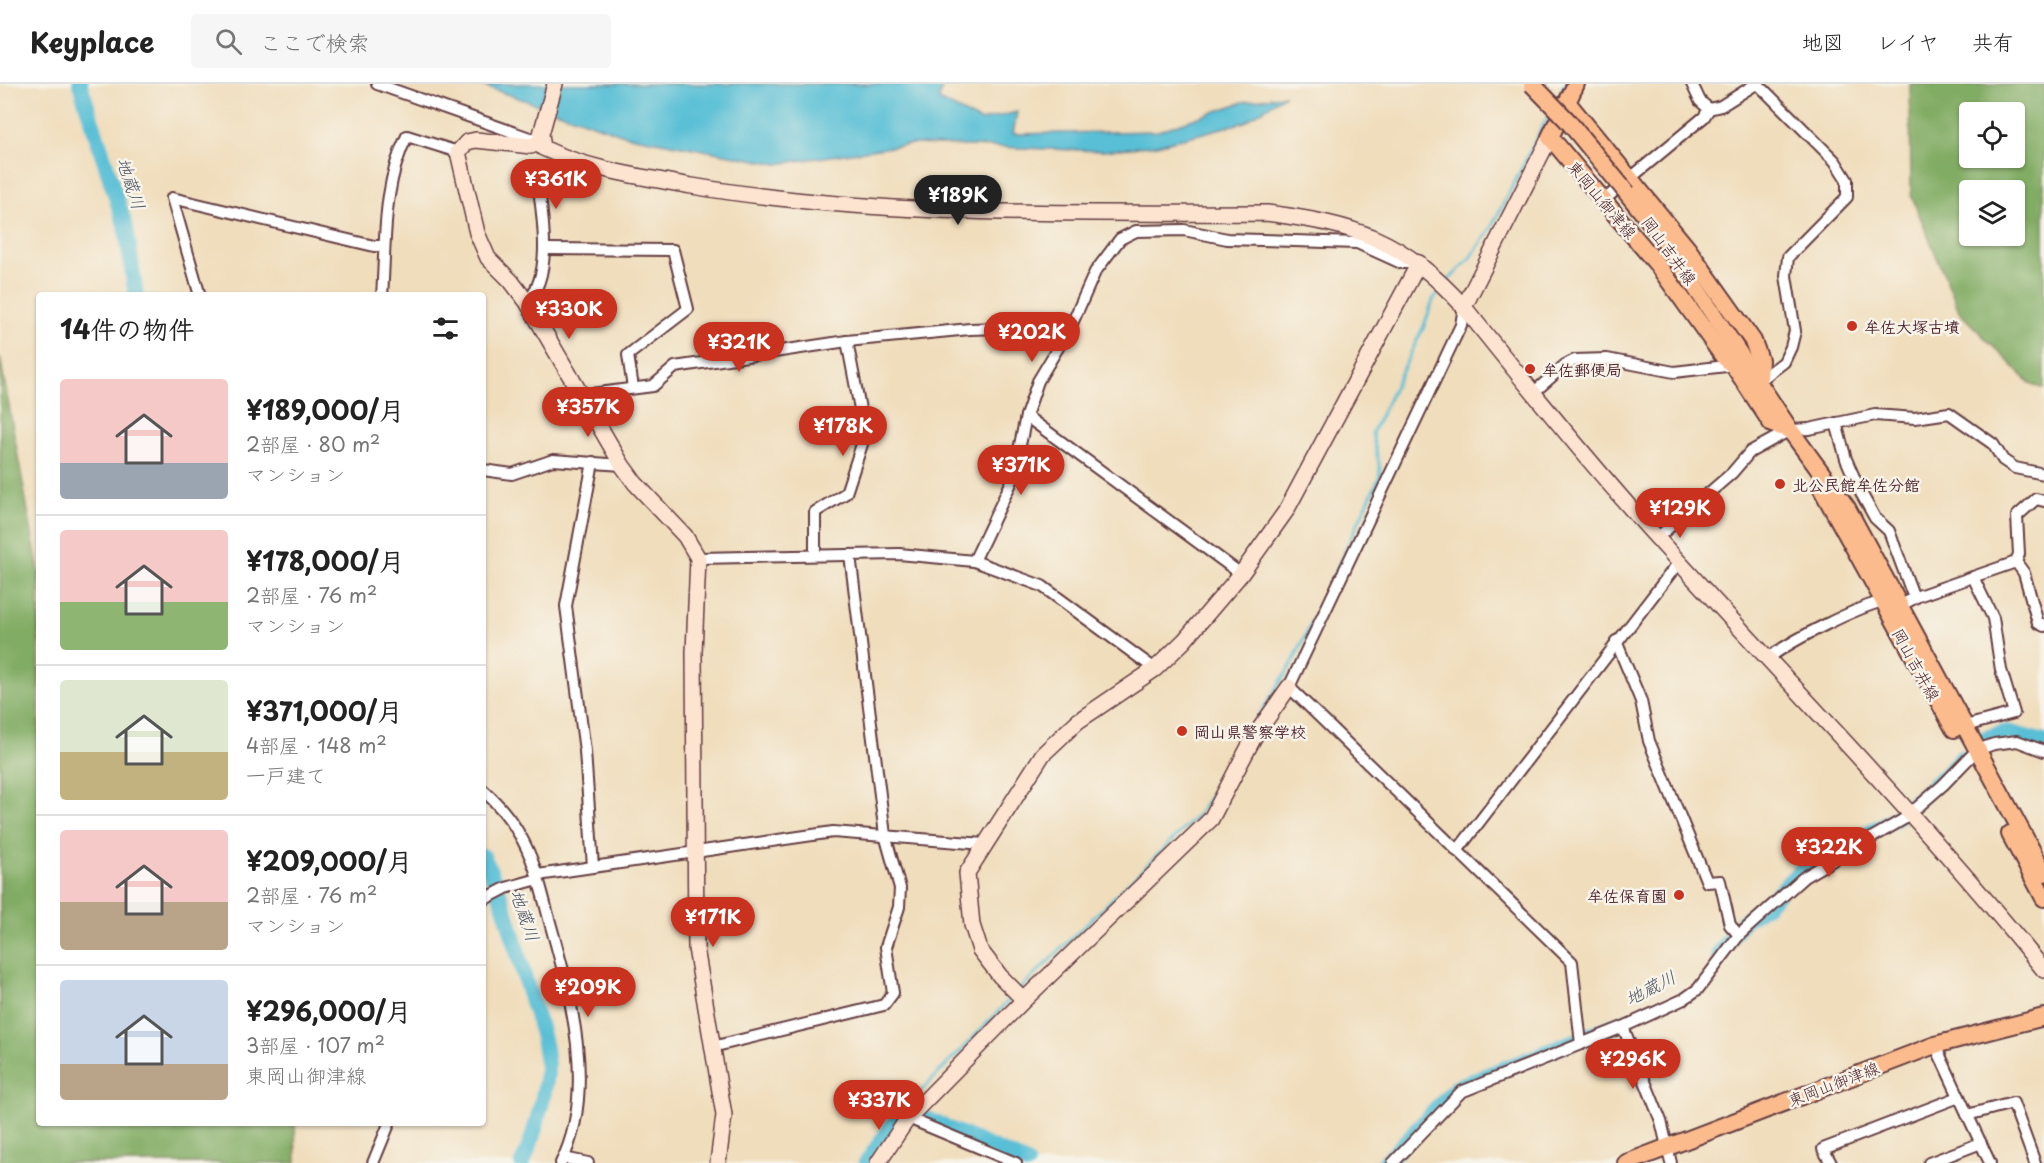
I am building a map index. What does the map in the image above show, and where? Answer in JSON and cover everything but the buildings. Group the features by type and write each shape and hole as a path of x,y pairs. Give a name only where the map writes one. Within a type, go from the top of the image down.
{"main road":[{"name":"岡山吉井線","path":"1532,84 1628,185 1739,362 1759,381 1790,430 1847,508 1974,754 2044,898"},
{"path":"1550,137 1576,84"},
{"name":"東岡山御津線","path":"1567,102 1628,185 1687,248 1753,341 1760,360 1759,381"},
{"name":"東岡山御津線","path":"1550,137 1657,264 1723,356 1739,362 1772,424 1790,430"},
{"name":"岡山吉井線","path":"1896,603 1965,726 1974,754 2044,873"},
{"name":"東岡山御津線","path":"1626,1163 1669,1155 1935,1045 2044,1017"}],"street":[{"path":"377,84 541,138"},
{"path":"555,84 541,138 543,148 563,157 646,178 728,192 848,206 1039,212 1267,213 1324,220 1360,232 1405,252 1438,279 1460,303 1533,393 1678,562 1905,809 1999,914 2044,970"},
{"path":"1692,84 1700,101 1709,109"},
{"path":"1604,200 1628,185 1704,117 1709,109 1721,106 1757,84 1835,161 1847,180 1847,196 1788,257 1786,276 1795,331 1784,362 1759,381"},
{"path":"382,292 388,194 399,152 406,136 458,152"},
{"path":"878,1163 908,1118 1024,1000 1210,819 1254,737 1288,687 1461,325 1460,303 1550,137"},
{"path":"458,152 467,141 531,146 541,138"},
{"path":"458,152 477,233 488,258 512,281 527,302 622,465 635,483 686,536 698,558 694,652 693,851 696,948 724,1115 718,1163"},
{"path":"527,302 534,294 546,249 537,173"},
{"path":"199,292 172,198 374,246 384,246"},
{"path":"974,561 1013,479 1026,416 1038,381 1071,326 1095,272 1120,238 1136,231 1184,230 1227,239 1357,243 1401,263 1419,263"},
{"path":"546,249 673,250 688,309 628,355 633,388"},
{"path":"1024,1000 980,950 972,925 967,873 1043,754 1078,721 1155,669 1184,641 1241,574 1286,511 1419,263"},
{"path":"583,395 653,386 675,367 847,341 970,328 1071,326"},
{"path":"815,555 816,512 846,493 865,435 847,341"},
{"path":"1533,393 1565,365 1575,360 1607,359 1674,372 1739,362"},
{"path":"1657,538 1732,473 1750,452 1790,430 1875,415 1915,418 1949,413 1993,444 2002,460 2015,468 2044,474"},
{"path":"1026,416 1241,574"},
{"path":"1836,423 1857,484 1875,518 1889,531 1896,603"},
{"path":"486,470 512,474 553,460 622,465"},
{"path":"593,462 566,606 585,751 593,867"},
{"path":"2016,562 2019,554 2017,516 2036,499 2044,501"},
{"path":"698,558 899,554 974,561 1042,586 1155,669"},
{"path":"712,1047 884,1005 893,993 886,947 899,907 900,888 885,835 850,555"},
{"path":"1457,851 1678,562"},
{"path":"1767,659 1784,647 1896,603 2016,562"},
{"path":"2016,562 2024,573 2038,623 2044,626"},
{"path":"1965,726 2014,713 2001,670 1993,618 1973,577"},
{"path":"1616,641 1641,701 1649,741 1707,882 1720,881 1730,925 1739,935"},
{"path":"1288,687 1572,962 1581,1044"},
{"path":"1392,1163 1461,1092 1623,1027 1684,999 1698,989 1739,935 1804,877 1831,860 1861,846 1974,754 1994,744 2017,741 2044,751"},
{"path":"486,793 497,803 518,831 538,877 561,958 578,1046 577,1098 572,1135 563,1160 588,1163"},
{"path":"486,898 506,888 538,877 693,851 833,832 984,844"},
{"path":"1623,1027 1661,1121 1669,1155"},
{"path":"1935,1045 1990,1163"},
{"path":"1831,1163 1823,1149 1959,1097"},
{"path":"1967,1115 2013,1103 2035,1163"},
{"path":"908,1118 1016,1163"},
{"path":"373,1163 388,1126"},
{"path":"1929,1163 1981,1143"}],"green space":[{"path":"1910,84 2044,84 2044,389 2030,383 1960,313 1911,195"},
{"path":"0,357 36,555 36,1126 295,1126 296,1163 0,1163"}],"water":[{"path":"478,84 942,84 939,100 980,121 1017,112 1013,134 1158,131 1243,102 1285,95 1245,122 1157,145 1103,151 912,144 777,164 624,135"}],"waterway":[{"name":"地蔵川","path":"80,84 126,228 135,292"},
{"path":"1556,101 1565,84"},
{"path":"1447,282 1471,257 1491,228 1550,112"},
{"path":"1230,766 1243,740 1292,664 1379,478 1380,468 1372,433 1424,326 1433,300 1441,290"},
{"name":"地蔵川","path":"1983,739 2007,732 2044,742"},
{"name":"地蔵川","path":"1718,955 1743,921 1765,906 1813,860 1895,819 1961,758"},
{"path":"1019,990 1195,818 1227,772"},
{"name":"地蔵川","path":"486,863 508,920 545,1049 547,1070 541,1104 522,1163"},
{"path":"904,1109 1012,997"},
{"name":"地蔵川","path":"1385,1163 1457,1087 1626,1021"},
{"name":"地蔵川","path":"866,1163 904,1109 1027,1163"}],"place":[{"name":"牟佐大塚古墳","path":"1852,326"},
{"name":"牟佐郵便局","path":"1530,369"},
{"name":"北公民館牟佐分館","path":"1780,484"},
{"name":"岡山県警察学校","path":"1182,731"},
{"name":"牟佐保育園","path":"1679,895"}]}
